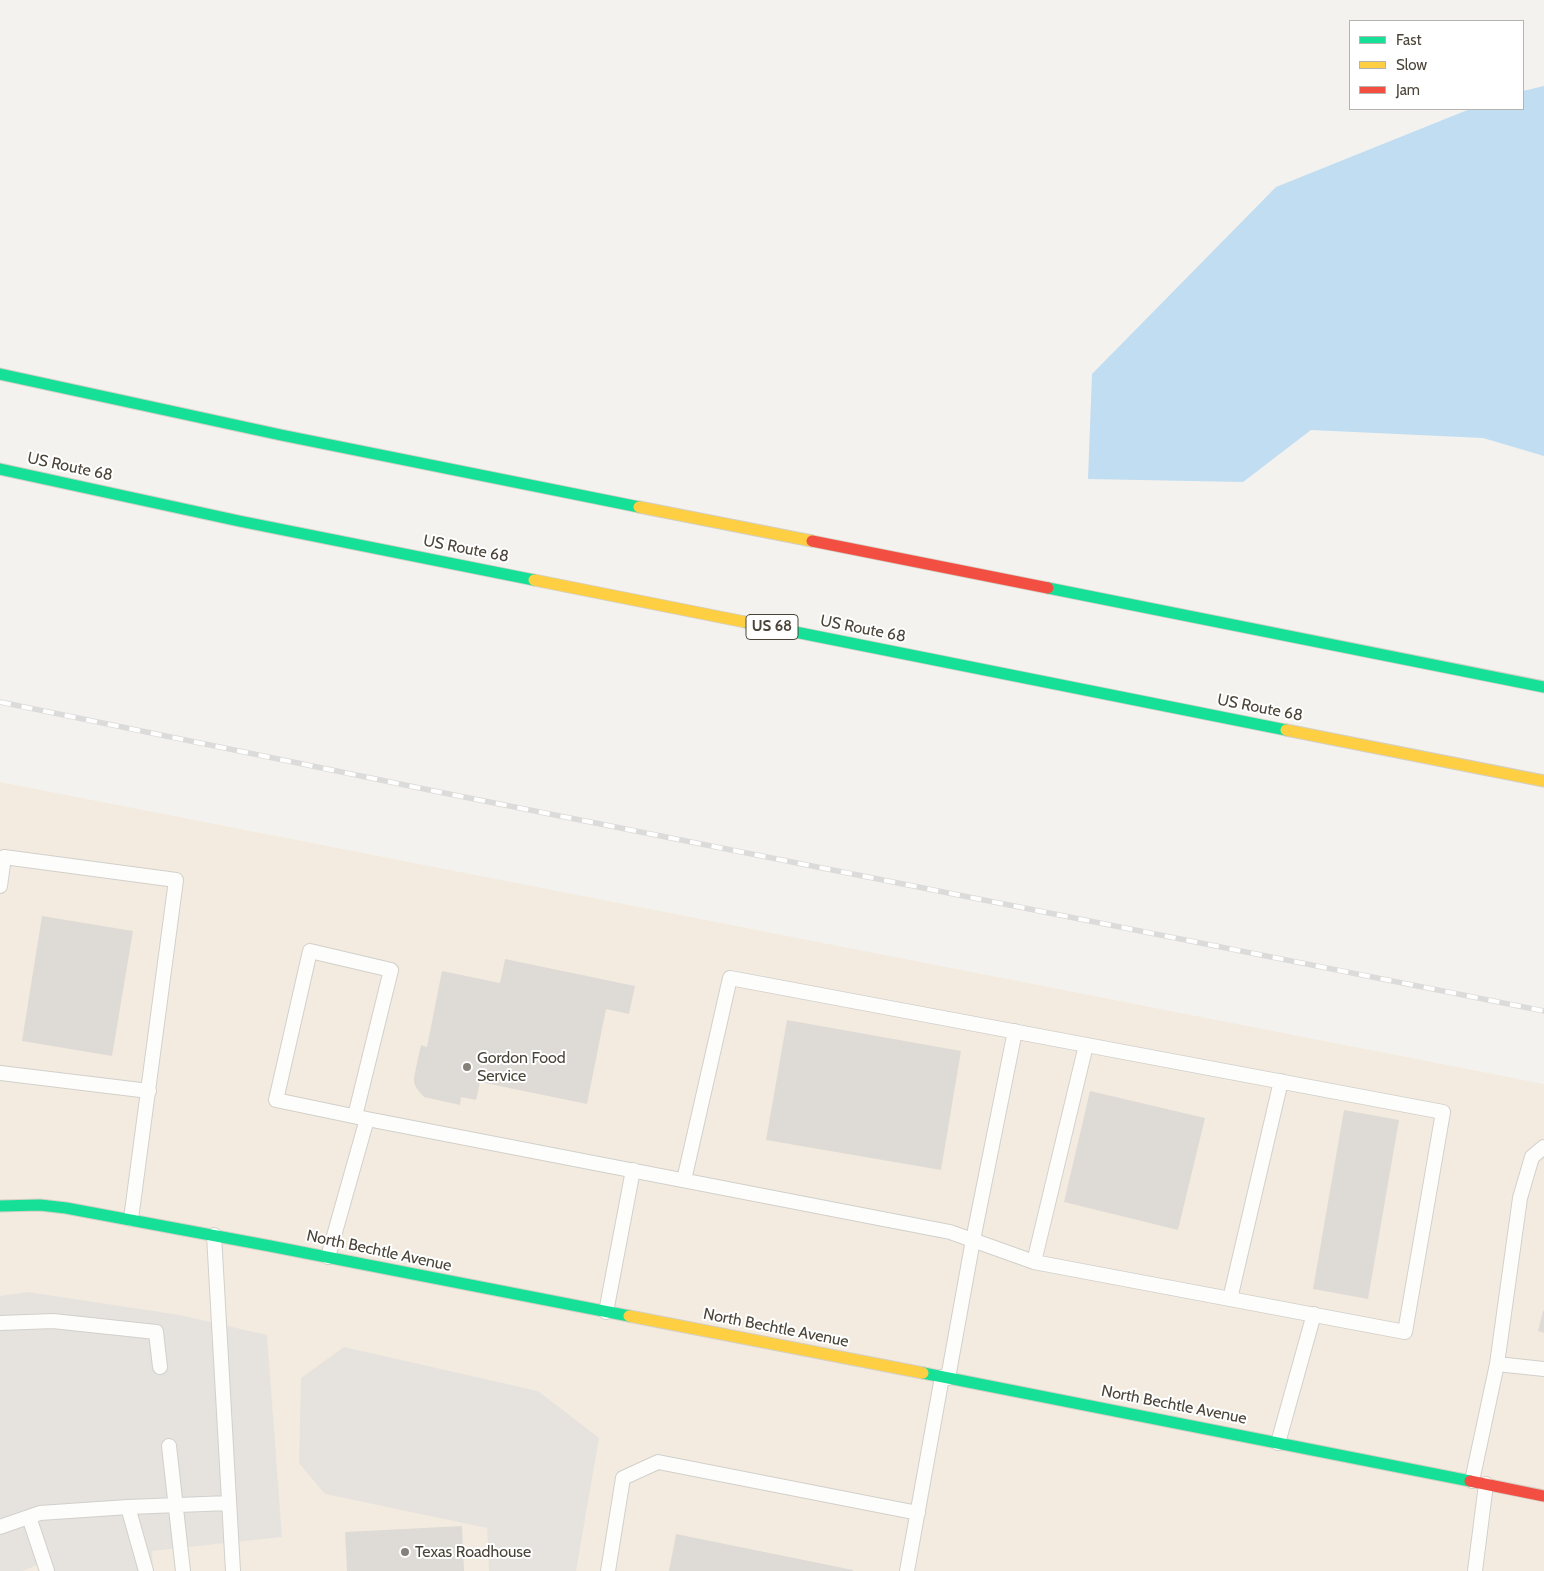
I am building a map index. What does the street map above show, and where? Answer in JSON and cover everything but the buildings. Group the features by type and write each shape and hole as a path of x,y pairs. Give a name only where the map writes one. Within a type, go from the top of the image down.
{"main road":[{"path":"0,374 281,435 1544,687"},
{"name":"US Route 68","path":"0,469 239,521 1544,781"},
{"name":"North Bechtle Avenue","path":"0,1206 40,1205 66,1208 252,1241 1544,1496"}],"lane":[{"path":"0,886 4,857 176,880 132,1219"},
{"path":"328,1257 361,1117 391,970 310,951 276,1100 361,1117 950,1232 1034,1262 1405,1332 1443,1112 730,978 684,1180"},
{"path":"907,1571 1015,1031"},
{"path":"1034,1262 1086,1045"},
{"path":"0,1073 148,1091"},
{"path":"1230,1299 1282,1081"},
{"path":"1475,1571 1479,1483 1520,1198 1532,1157 1544,1147"},
{"path":"606,1312 633,1170"},
{"path":"214,1235 233,1571"},
{"path":"1278,1442 1314,1314"},
{"path":"0,1323 53,1321 156,1332 160,1367"},
{"path":"1497,1364 1544,1369"},
{"path":"169,1446 183,1571"},
{"path":"608,1571 623,1478 658,1462 918,1513"},
{"path":"0,1527 40,1513 229,1503"},
{"path":"128,1507 146,1571"},
{"path":"29,1517 47,1571"}],"shaded area":[{"path":"0,782 1544,1084 1544,1571 0,1571"},
{"path":"28,1292 180,1315 267,1335 282,1537 152,1551 153,1571 54,1571 51,1559 23,1571 0,1571 0,1296"},
{"path":"344,1347 538,1391 599,1438 576,1571 489,1571 487,1528 325,1494 299,1463 301,1378"}],"water":[{"path":"1544,86 1544,456 1483,438 1311,430 1243,482 1088,479 1092,374 1276,187 1468,110 1524,110 1524,91"}],"railway":[{"path":"0,702 444,793 1544,1011"}],"traffic: fast":[{"path":"0,374 281,435 639,507"},
{"path":"0,469 239,521 534,580"},
{"path":"1048,588 1544,687"},
{"path":"745,622 1286,730"},
{"path":"0,1206 40,1205 66,1208 629,1316"},
{"path":"923,1373 1470,1481"}],"traffic: slow":[{"path":"639,507 812,541"},
{"path":"534,580 745,622"},
{"path":"1286,730 1544,781"},
{"path":"629,1316 923,1373"}],"traffic: jam":[{"path":"812,541 1048,588"},
{"path":"1470,1481 1544,1496"}],"place":[{"name":"Gordon Food Service","path":"467,1067"},
{"name":"Texas Roadhouse","path":"405,1552"}]}
